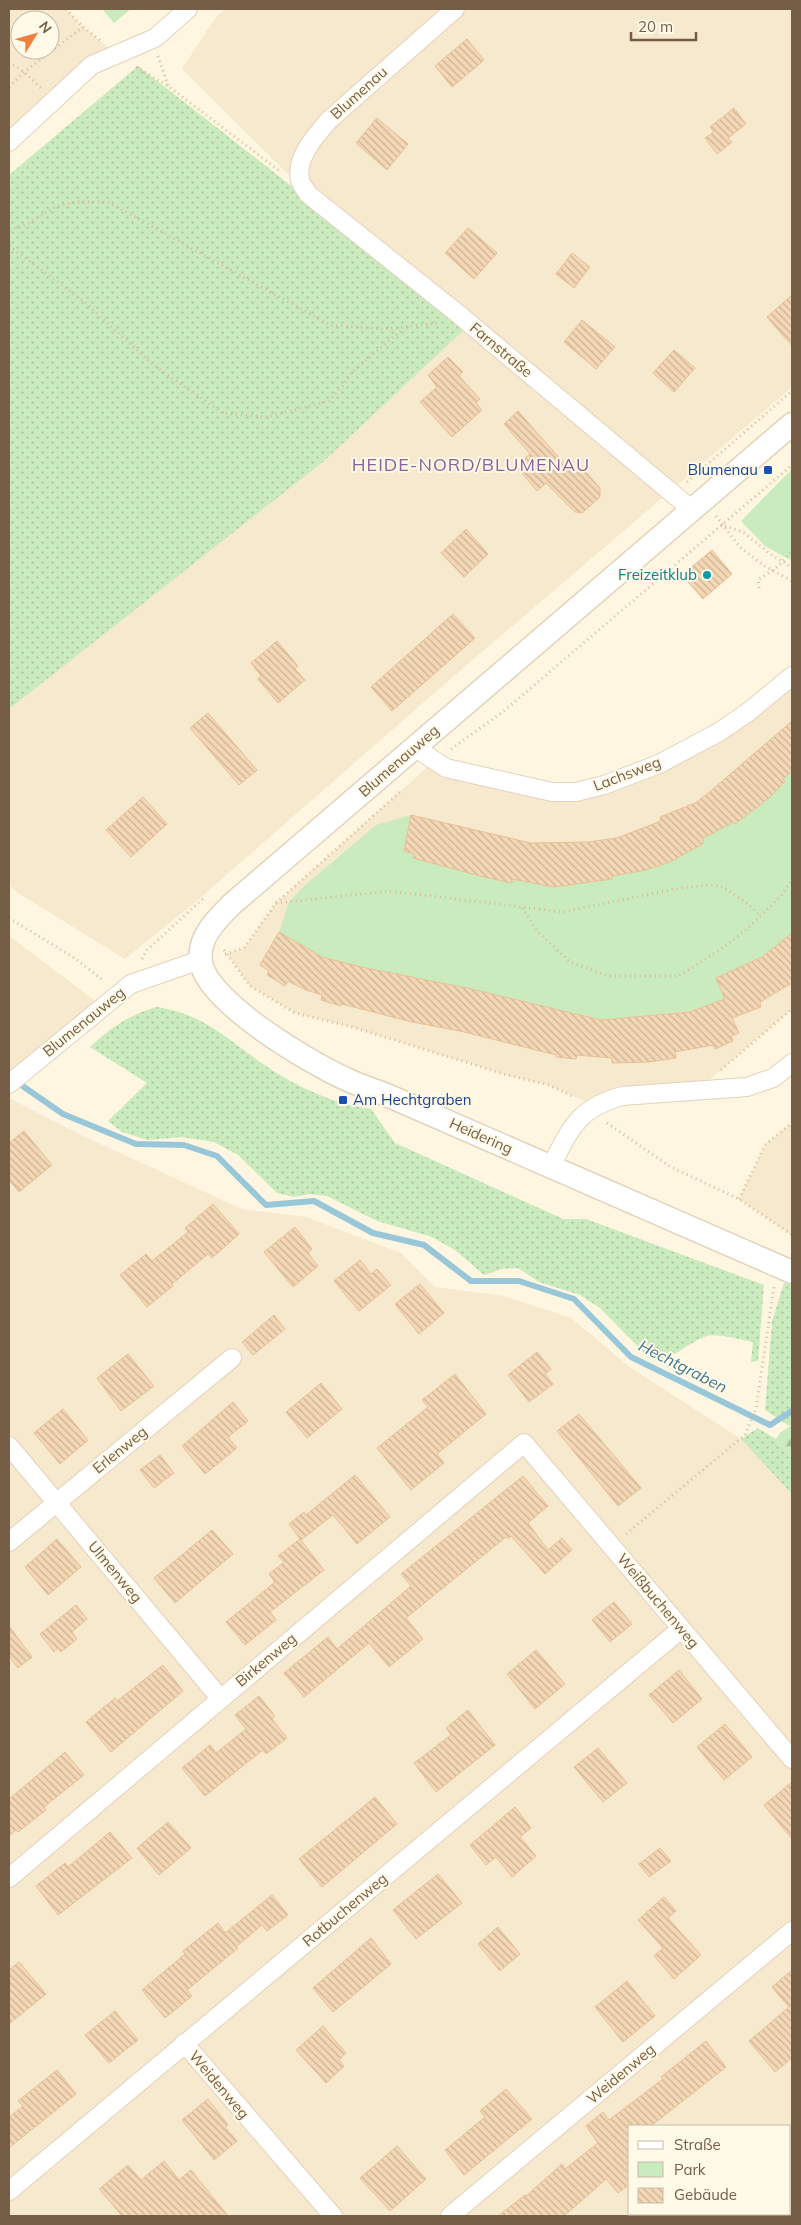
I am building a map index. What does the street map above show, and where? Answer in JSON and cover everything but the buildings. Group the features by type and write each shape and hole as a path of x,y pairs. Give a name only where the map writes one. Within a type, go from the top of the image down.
{"street":[{"path":"9,142 15,125 55,99 92,65 155,38 188,9"},
{"name":"Blumenau","path":"308,194 300,182 299,168 315,136 347,102 455,9"},
{"name":"Farnstraße","path":"308,194 697,504"},
{"name":"Blumenauweg","path":"9,1084 131,984 149,976 200,960 206,934 218,917 792,424"},
{"name":"Lachsweg","path":"414,747 446,768 552,792 576,792 604,786 659,764 719,732 747,713 792,676"},
{"name":"Heidering","path":"200,960 206,978 232,1005 296,1052 346,1079 552,1166 786,1270"},
{"path":"552,1166 577,1120 595,1106 622,1096 747,1087 760,1084 772,1078 792,1063"},
{"name":"Erlenweg","path":"9,1542 232,1358"},
{"name":"Weißbuchenweg","path":"524,1443 792,1759"},
{"name":"Birkenweg","path":"9,1878 524,1443"},
{"name":"Ulmenweg","path":"9,1446 220,1698"},
{"name":"Rotbuchenweg","path":"9,2191 682,1630"},
{"name":"Weidenweg","path":"450,2216 792,1932"},
{"name":"Weidenweg","path":"184,2044 333,2216"}],"path":[{"path":"66,9 118,55 168,86 308,194"},
{"path":"9,88 24,72 83,26"},
{"path":"155,38 158,55 168,86"},
{"path":"9,62 24,72 55,99"},
{"path":"9,229 24,226 56,208 80,202 108,202 330,325 384,329 436,325 457,313"},
{"path":"9,246 86,303 153,365 223,413 267,417 329,401 342,387 350,374 404,328"},
{"path":"436,760 504,712 792,465"},
{"path":"697,504 724,525 739,546 772,570 792,581"},
{"path":"724,525 744,532 792,567"},
{"path":"759,588 758,580 783,562 792,552"},
{"path":"406,786 276,903 244,948 227,954 250,986 295,1013 352,1027 508,1075 549,1085 595,1106 610,1126 671,1167 739,1199 792,1235"},
{"path":"522,908 536,931 570,962 608,976 679,976 724,947 748,928 781,896 792,880"},
{"path":"276,903 390,891 563,912 680,888 713,885 723,887 744,901 760,915"},
{"path":"9,918 76,959 118,993"},
{"path":"696,1091 792,1008"},
{"path":"739,1199 765,1145 792,1123"},
{"path":"612,1546 745,1435 756,1409 775,1284 786,1270"}],"shaded area":[{"path":"9,9 66,9 83,27 118,55 9,142"},
{"name":"Blumenau","path":"225,9 792,9 792,387 448,681 199,899 125,959 18,893 9,885 9,709 308,194 182,69 216,17"},
{"path":"792,676 792,1009 696,1091 595,1106 549,1085 507,1075 352,1027 295,1013 250,986 227,954 244,948 276,903 435,760 552,792 659,764"},
{"path":"9,936 102,1006 9,1084"},
{"path":"9,1098 83,1136 242,1209 306,1217 401,1253 435,1287 503,1296 571,1318 631,1368 741,1439 792,1494 792,2216 9,2216"},
{"path":"792,1123 792,1235 739,1199 765,1145"}],"green space":[{"path":"102,9 131,9 114,23"},
{"path":"138,66 469,325 324,461 9,709 9,175"},
{"path":"792,469 792,561 765,546 741,521"},
{"path":"792,771 792,933 762,957 716,978 725,999 689,1011 601,1020 467,988 361,967 322,957 279,932 289,902 303,887 376,825 411,815 404,851 414,854 414,858 512,883 512,879 550,883 550,887 574,884 588,878 590,883 612,879 611,875 647,870 668,862 704,843 702,839 769,798 785,783 783,779"},
{"path":"156,1007 173,1010 201,1021 227,1037 266,1066 303,1088 330,1099 371,1109 395,1143 563,1219 586,1219 764,1285 758,1361 751,1362 753,1342 716,1335 700,1339 665,1358 650,1359 600,1308 580,1295 539,1282 518,1268 502,1269 484,1275 455,1250 432,1237 377,1221 327,1196 310,1194 294,1197 277,1193 238,1155 214,1142 182,1137 148,1140 122,1132 108,1121 147,1083 90,1047 120,1023"},
{"path":"784,1283 792,1285 792,1425 789,1426 765,1410 772,1321"},
{"path":"792,1425 792,1457 776,1439 781,1432"},
{"path":"758,1428 776,1439 792,1457 792,1494 741,1439"}],"waterway":[{"name":"Hechtgraben","path":"14,1080 63,1114 136,1144 184,1145 217,1156 266,1205 314,1201 373,1233 424,1245 471,1281 519,1281 574,1299 631,1357 770,1425 792,1411"}],"place":[{"name":"Blumenau","path":"768,470"},
{"name":"Freizeitklub","path":"707,575"},
{"name":"Am Hechtgraben","path":"343,1100"}],"district":[{"name":"HEIDE-NORD/BLUMENAU","path":"471,465"}]}
